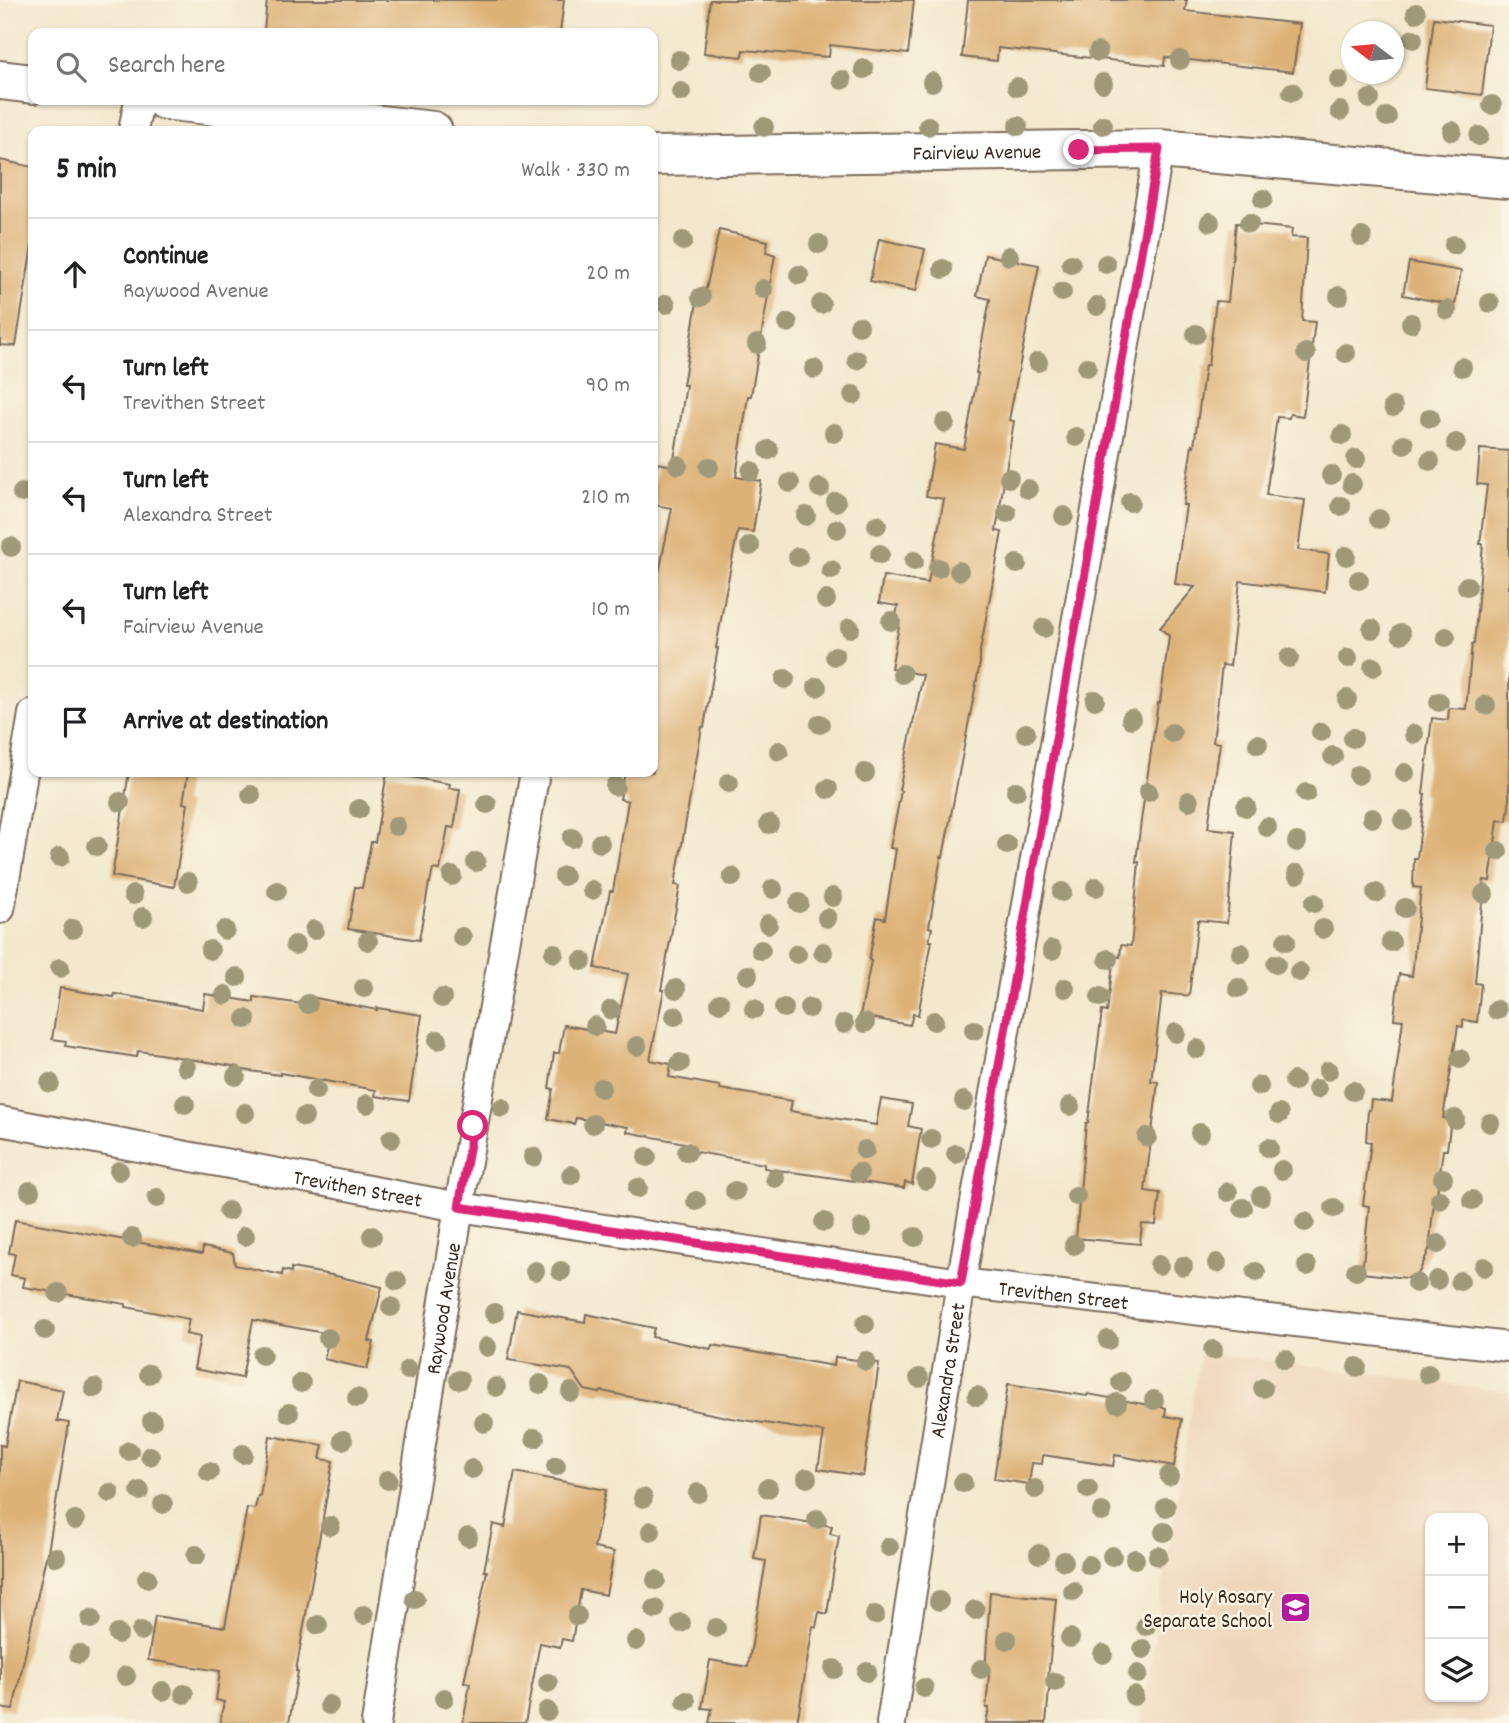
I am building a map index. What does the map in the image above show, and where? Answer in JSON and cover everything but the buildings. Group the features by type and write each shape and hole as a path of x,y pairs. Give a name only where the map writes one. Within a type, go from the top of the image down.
{"street":[{"path":"0,80 28,83"},
{"path":"134,126 137,105"},
{"path":"207,105 390,126"},
{"name":"Fairview Avenue","path":"658,156 1159,149 1509,179"},
{"name":"Alexandra Street","path":"891,1723 961,1283 1159,149"},
{"path":"0,909 28,744"},
{"name":"Raywood Avenue","path":"376,1723 459,1207 534,777"},
{"name":"Trevithen Street","path":"0,1121 459,1207 961,1283 1508,1343"}],"shaded area":[{"name":"Holy Rosary Separate School","path":"1200,1352 1509,1392 1509,1723 1141,1723"}],"place":[{"name":"Holy Rosary Separate School","path":"1295,1608"}],"route":[{"path":"473,1126 459,1207 961,1283 1159,149 1079,150"}]}
